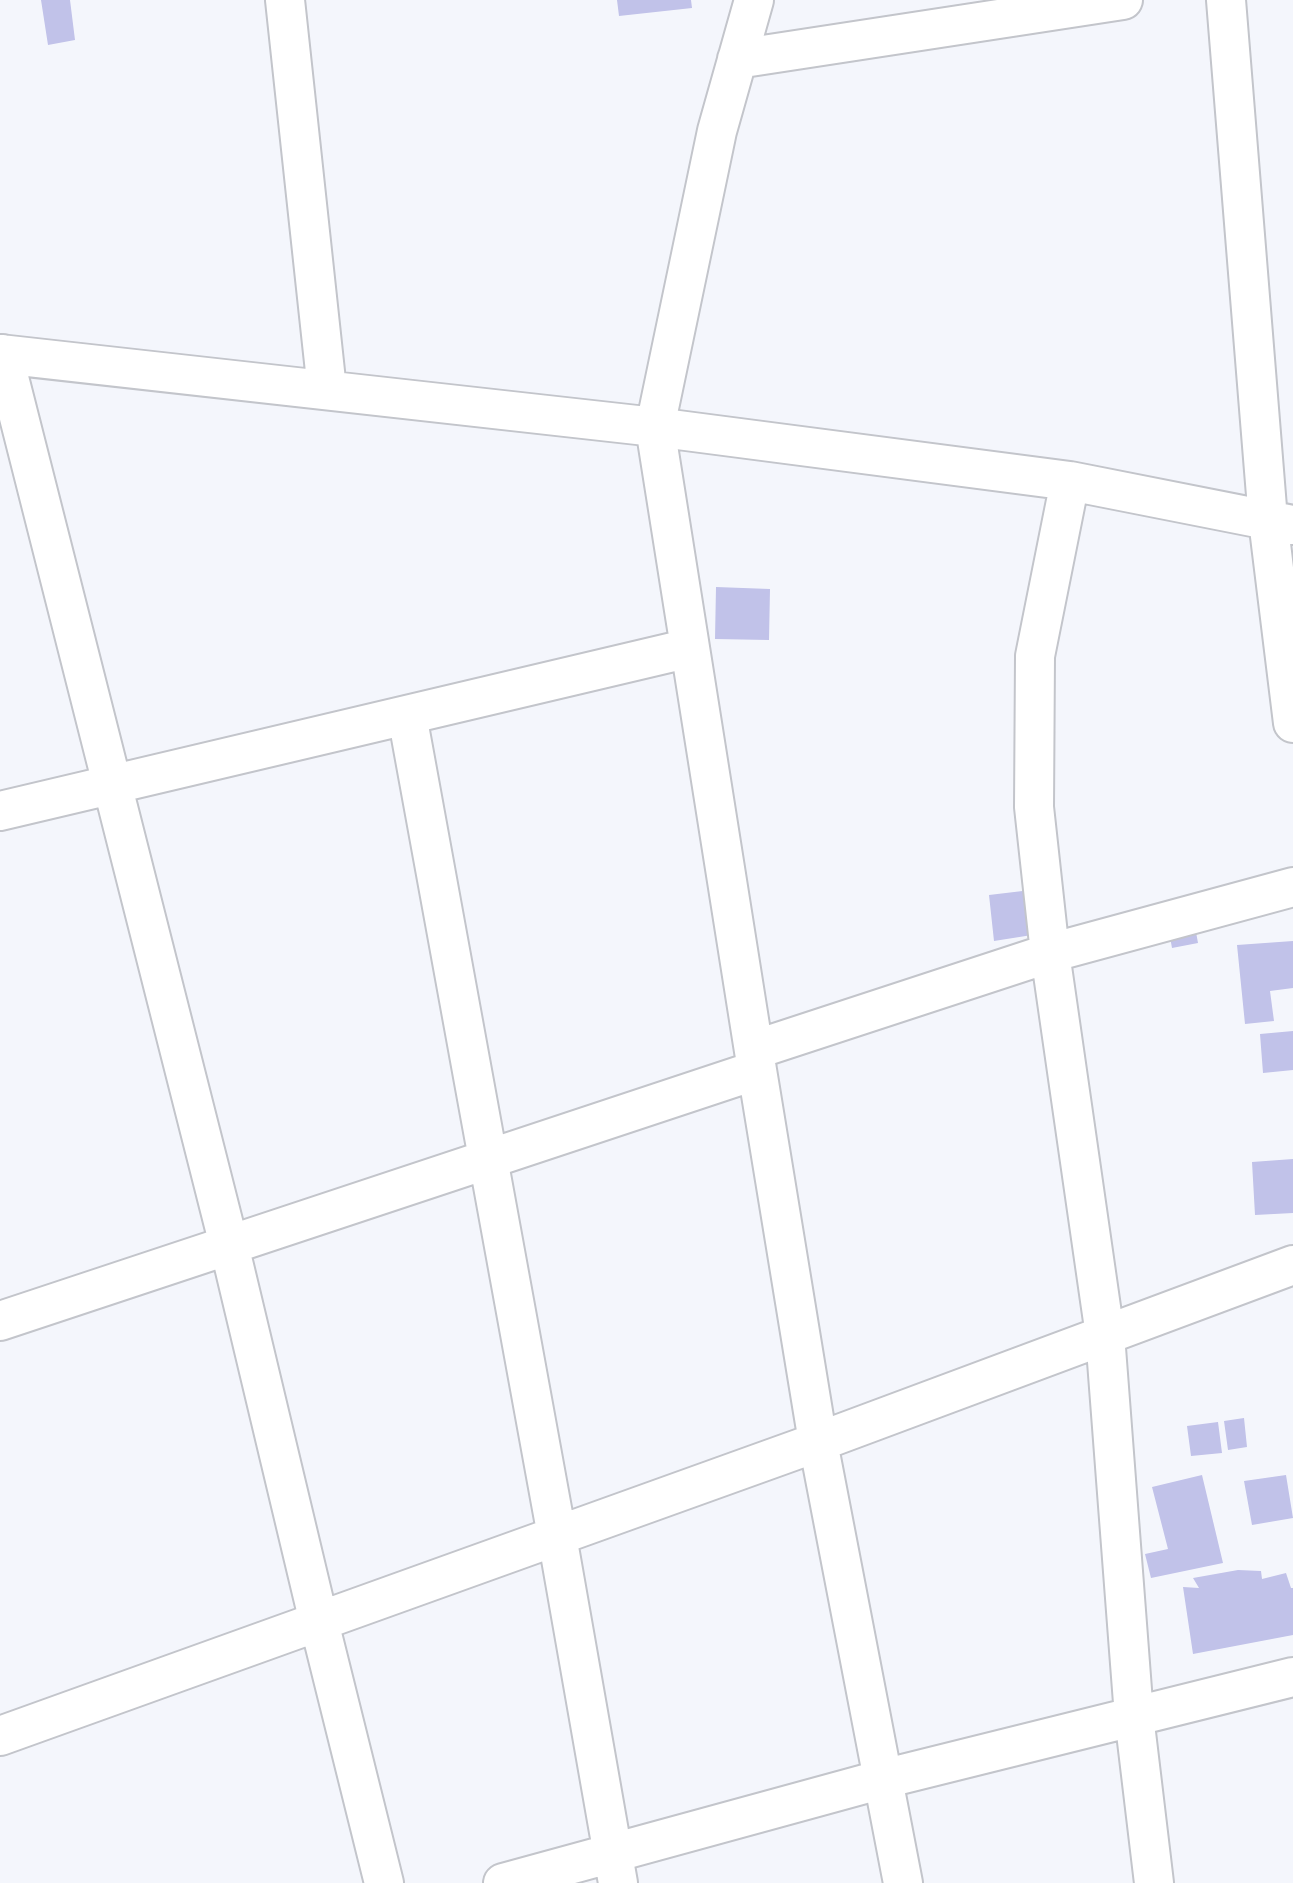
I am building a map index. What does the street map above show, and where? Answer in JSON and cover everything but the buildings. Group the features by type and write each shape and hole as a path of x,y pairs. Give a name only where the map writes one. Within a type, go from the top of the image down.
{"street":[{"path":"285,0 327,390"},
{"path":"754,0 717,131 655,427 818,1442 903,1883"},
{"path":"737,59 1122,0"},
{"path":"1226,0 1281,523 1293,723"},
{"path":"384,1883 229,1245 1,354 655,427 1070,481 1281,523"},
{"path":"1070,481 1035,656 1034,807 1050,953 1105,1335 1134,1716 1154,1883"},
{"path":"0,811 690,648"},
{"path":"407,715 615,1868"},
{"path":"0,1321 488,1159 1050,953 1293,887"},
{"path":"0,1737 818,1442 1293,1265"},
{"path":"503,1883 615,1868 883,1779 1293,1677"}]}
